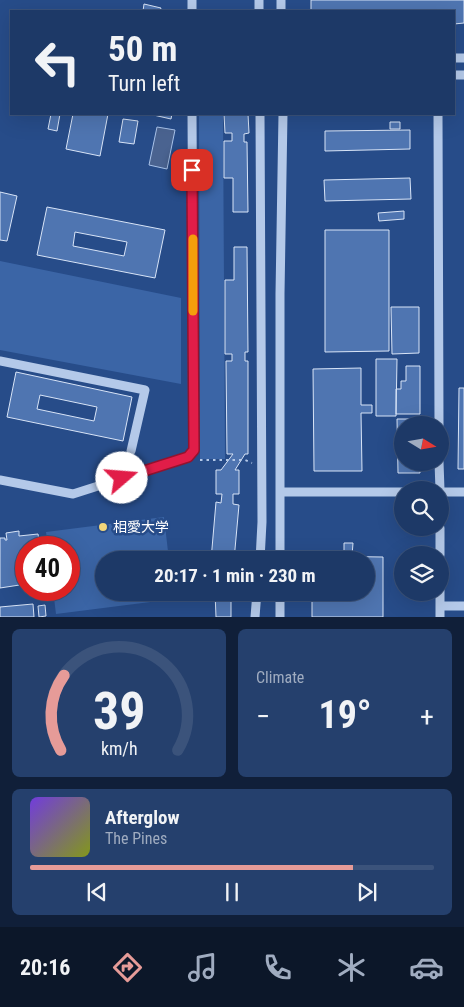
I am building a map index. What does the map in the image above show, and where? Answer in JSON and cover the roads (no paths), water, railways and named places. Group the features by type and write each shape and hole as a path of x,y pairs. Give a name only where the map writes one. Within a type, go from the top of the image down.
{"street":[{"path":"0,480 73,494 188,457 194,450 192,115"},
{"path":"260,115 262,522 260,551"},
{"path":"280,551 280,294 283,115"},
{"path":"438,115 439,416"},
{"path":"0,361 145,390 131,452"},
{"path":"449,491 464,492"},
{"path":"281,492 394,492"},
{"path":"255,617 256,601"},
{"path":"280,601 280,617"},
{"path":"440,601 440,617"},
{"path":"440,606 464,606"}],"place":[{"name":"相愛大学","path":"103,527"}]}
